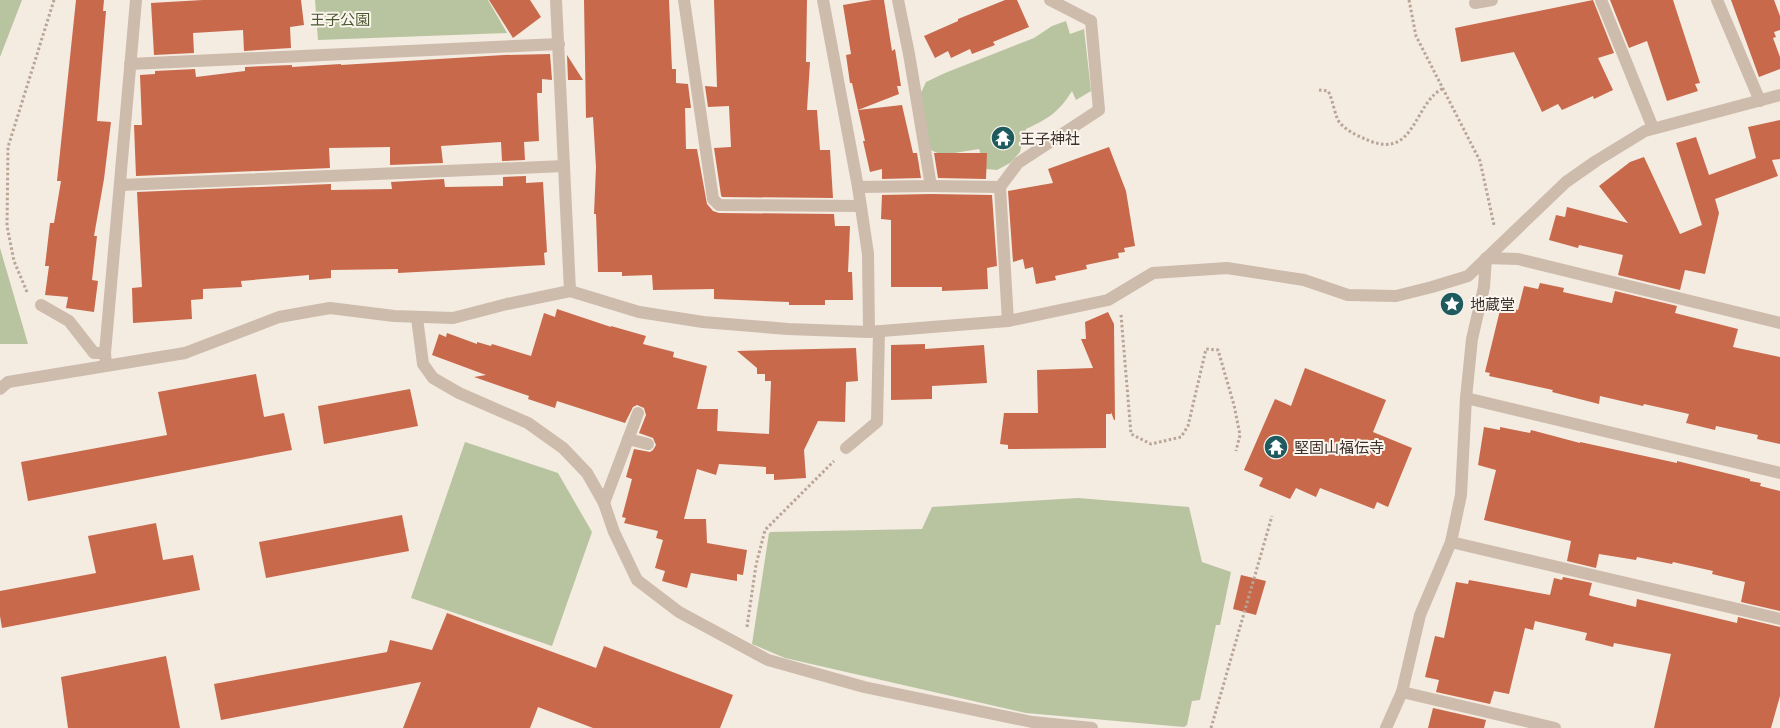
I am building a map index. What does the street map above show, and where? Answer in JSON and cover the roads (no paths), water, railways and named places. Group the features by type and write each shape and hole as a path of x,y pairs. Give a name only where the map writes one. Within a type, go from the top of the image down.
{"street":[{"path":"106,359 136,0"},
{"path":"556,0 570,291"},
{"path":"684,0 713,199 719,205 860,206"},
{"path":"823,0 858,187 868,254 874,331 877,422 846,448"},
{"path":"898,0 909,54 930,186"},
{"path":"1008,321 1000,187 1018,163 1100,110 1090,21 1050,0"},
{"path":"1475,3 1492,0"},
{"path":"1601,0 1653,128"},
{"path":"1717,0 1760,101"},
{"path":"130,64 559,44"},
{"path":"0,390 8,382 106,359 185,353 279,318 330,308 417,318 453,318 570,291 639,312 703,322 788,329 874,331 1008,321 1108,300 1153,273 1228,268 1304,280 1348,295 1396,296 1468,276 1566,182 1645,131 1780,95"},
{"path":"120,185 564,166"},
{"path":"858,187 1000,187"},
{"path":"1486,258 1518,259 1780,323"},
{"path":"1386,728 1402,692 1420,615 1451,542 1461,495 1466,398 1472,338 1484,287 1486,258"},
{"path":"42,306 69,321 94,353 106,359"},
{"path":"417,318 423,364 433,378 459,393 528,423 563,448 587,473 604,503 614,532 638,580 679,612 768,660 864,687 1032,722 1092,728"},
{"path":"1466,398 1780,473"},
{"path":"604,503 638,413"},
{"path":"628,439 648,444"},
{"path":"1451,542 1780,619"},
{"path":"1402,692 1556,728"}],"place":[{"name":"王子神社","path":"1003,138"},
{"name":"地蔵堂","path":"1452,304"},
{"name":"堅固山福伝寺","path":"1276,447"}],"park label":[{"name":"王子公園","path":"340,19"}]}
